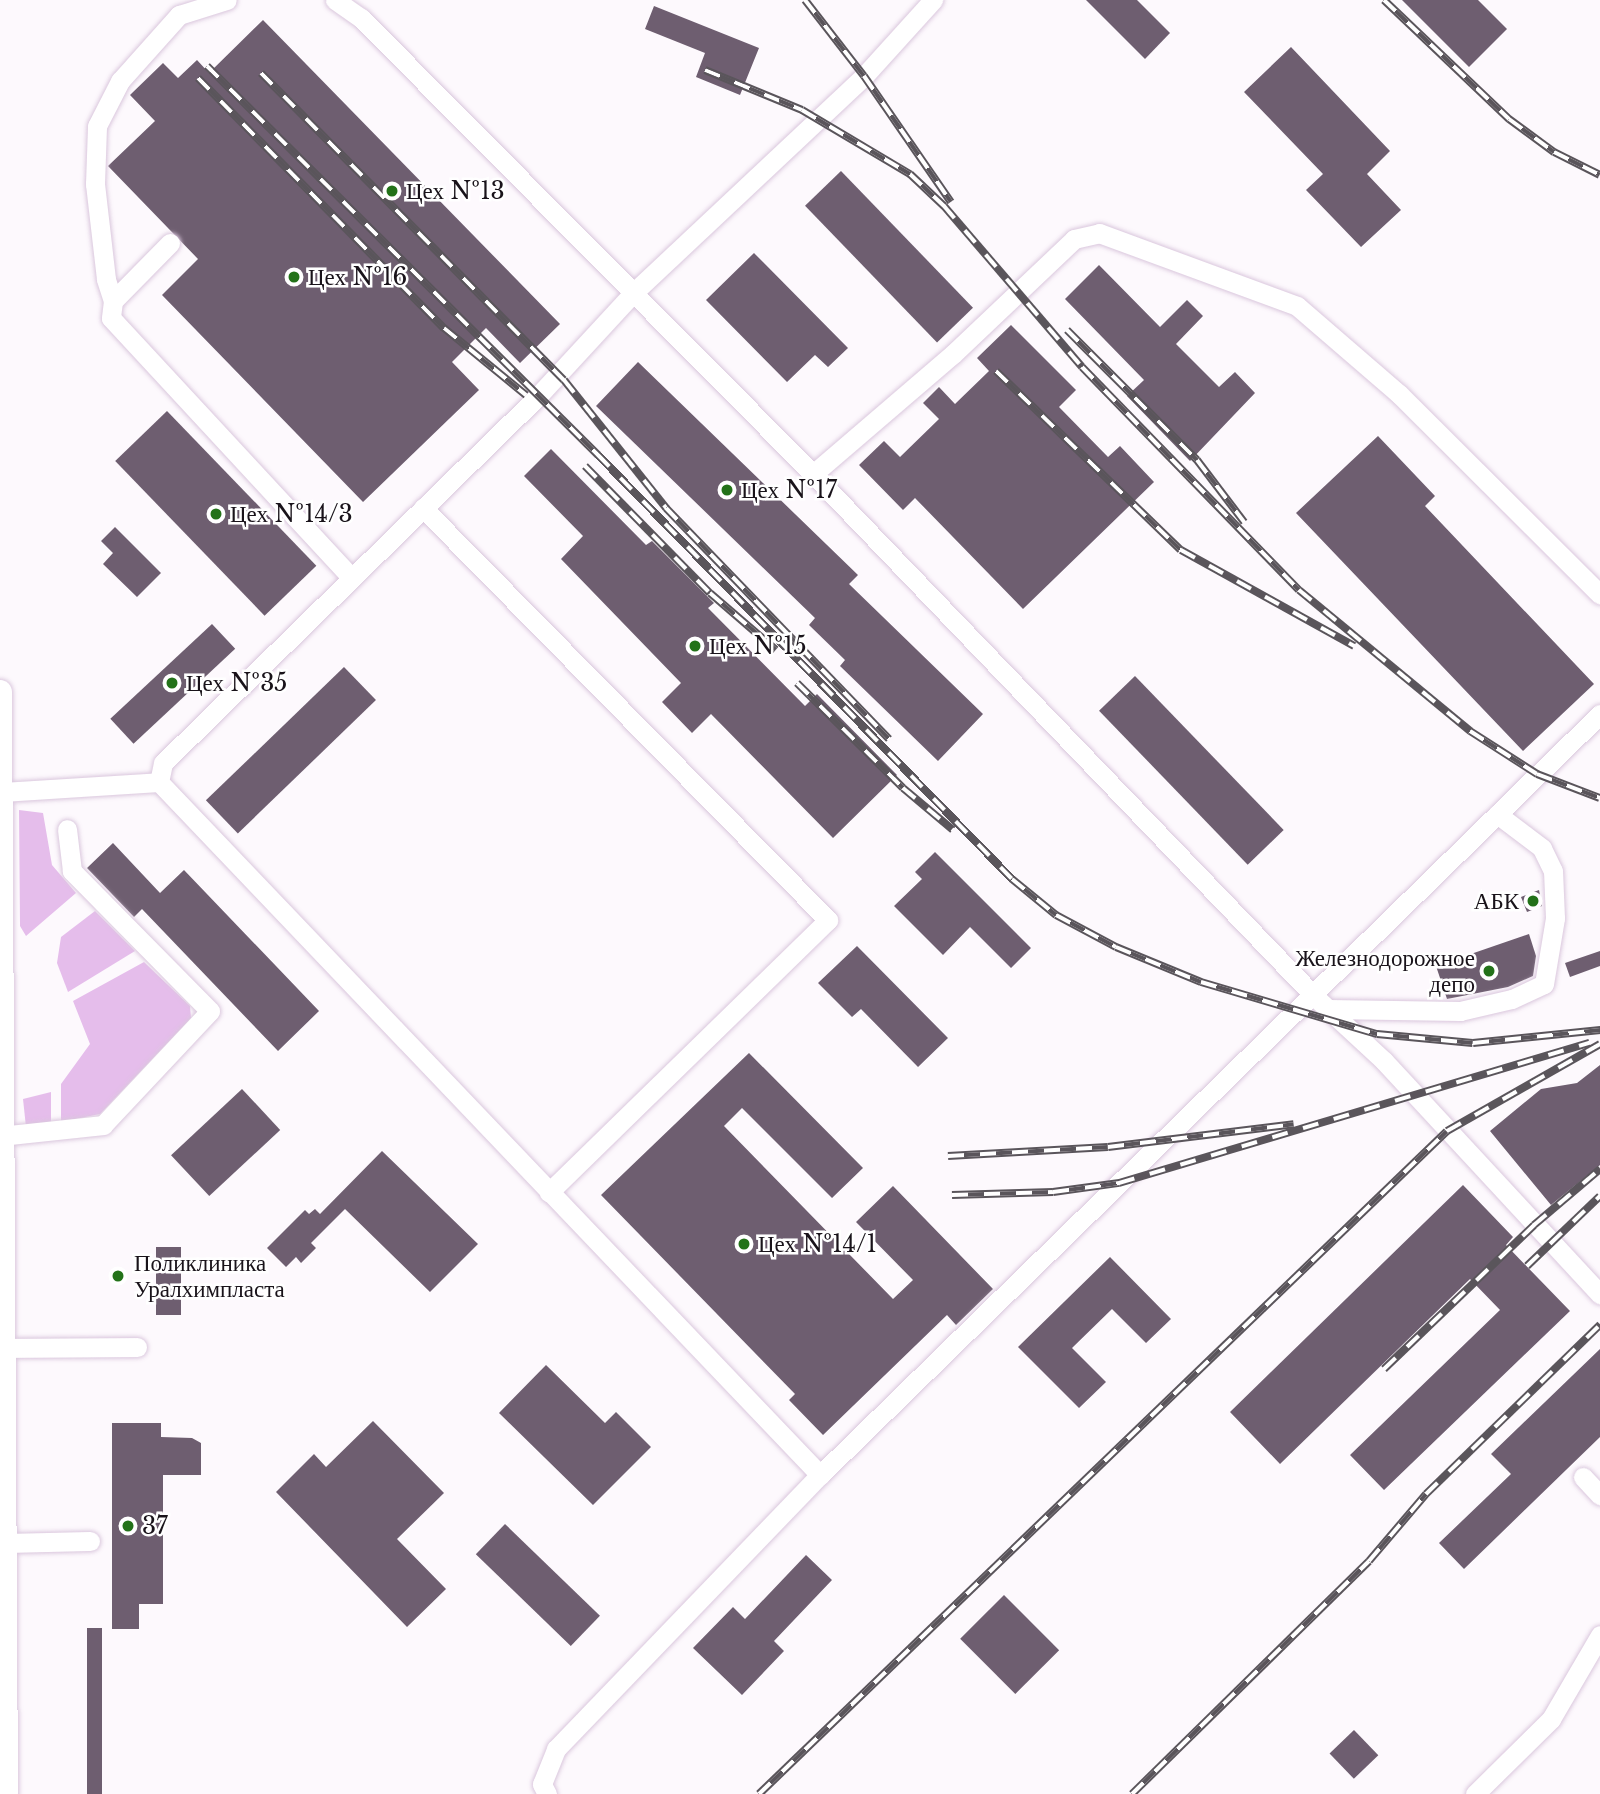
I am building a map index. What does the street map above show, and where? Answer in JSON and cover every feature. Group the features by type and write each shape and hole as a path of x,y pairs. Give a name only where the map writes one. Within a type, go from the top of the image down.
{"main road":[{"path":"0,692 5,1543 2,1586 6,1794"}],"lane":[{"path":"227,0 179,15 120,81 97,126 95,184 106,279 113,301 111,318 351,577"},
{"path":"335,0 361,18 813,474 1321,1003 1384,1060 1600,1294"},
{"path":"159,782 163,763 538,396 632,293 864,76 936,1"},
{"path":"813,474 953,354 1074,239 1100,233 1297,306 1399,394 1600,594"},
{"path":"113,301 170,243"},
{"path":"423,508 828,920 549,1192"},
{"path":"547,1794 542,1784 556,1749 820,1475 1321,1003 1497,814 1600,713"},
{"path":"159,782 820,1475"},
{"path":"2,792 159,782"},
{"path":"1321,1003 1460,1011 1512,999 1544,984 1555,918 1553,871 1542,849 1497,814"},
{"path":"2,1137 103,1125 210,1011 72,871 67,829"},
{"path":"4,1348 137,1347"},
{"path":"1583,1477 1600,1496"},
{"path":"5,1543 90,1541"},
{"path":"1475,1794 1551,1719 1600,1635"}],"shaded area":[{"path":"19,810 43,813 52,865 76,893 26,936 20,926"},
{"path":"95,911 135,951 68,992 57,963 61,937"},
{"path":"144,962 190,1006 191,1018 100,1114 61,1122 61,1084 90,1044 73,1001"},
{"path":"51,1092 51,1125 26,1127 23,1099"}],"building":[{"path":"1086,0 1137,0 1170,33 1145,59"},
{"path":"1402,0 1478,0 1507,29 1469,67"},
{"path":"654,6 759,48 740,95 696,77 705,53 645,29"},
{"name":"Цех №16","path":"263,20 560,324 520,363 486,328 452,362 479,390 363,502 162,295 198,259 108,166 155,121 130,95 163,63 178,78 197,60 209,73"},
{"path":"1291,47 1390,151 1367,174 1401,210 1361,247 1306,190 1323,174 1244,92"},
{"path":"841,171 973,308 937,342 805,206"},
{"path":"754,253 848,348 828,367 815,355 787,382 706,300"},
{"path":"1099,265 1160,327 1187,300 1203,316 1176,344 1219,387 1235,372 1255,393 1190,461 1127,396 1144,380 1065,299"},
{"path":"1011,325 1076,390 1059,407 1108,457 1120,446 1154,482 1023,609 915,498 903,510 859,465 884,441 900,457 939,419 923,403 939,387 955,404 989,371 977,358"},
{"name":"Цех №17","path":"638,362 858,575 849,584 983,714 938,761 840,666 845,660 809,625 815,618 596,406"},
{"name":"Цех №14/3","path":"167,411 316,566 265,616 115,461"},
{"path":"1378,436 1435,496 1425,506 1594,684 1523,751 1296,513"},
{"name":"Цех №15","path":"551,449 646,545 652,541 714,603 708,608 805,706 817,694 897,775 833,838 711,714 692,733 662,702 681,683 561,559 583,536 524,476"},
{"path":"115,527 161,573 137,597 103,564 113,553 101,541"},
{"name":"Цех №35","path":"212,624 235,649 134,744 110,719"},
{"path":"344,667 376,700 238,833 206,800"},
{"path":"1135,676 1284,830 1248,865 1099,711"},
{"path":"113,843 160,893 184,870 319,1011 278,1051 142,909 134,917 87,868"},
{"path":"935,852 1031,948 1011,968 970,927 943,955 894,906 922,879 915,872"},
{"name":"АБК","path":"1539,890 1542,906 1527,912 1521,897"},
{"name":"Железнодорожное депо","path":"1529,934 1536,956 1533,976 1508,987 1447,999 1436,966"},
{"path":"857,946 948,1038 918,1067 861,1009 852,1017 818,983"},
{"path":"1600,951 1600,966 1570,977 1565,963"},
{"name":"Цех №14/1","path":"749,1053 863,1168 832,1198 742,1108 724,1126 893,1299 913,1280 856,1222 893,1186 993,1289 956,1325 947,1315 823,1435 789,1400 795,1394 601,1195"},
{"path":"1600,1065 1600,1165 1551,1205 1490,1131 1541,1089 1577,1083"},
{"path":"242,1089 280,1130 209,1196 171,1155"},
{"path":"382,1151 478,1244 430,1292 345,1209 311,1243 316,1248 301,1263 296,1257 286,1267 267,1248 305,1210 309,1214 315,1209 320,1214"},
{"path":"1463,1185 1513,1237 1506,1245 1570,1311 1384,1490 1350,1455 1500,1310 1470,1279 1280,1464 1230,1412"},
{"path":"156,1247 181,1247 181,1315 156,1315"},
{"path":"1110,1257 1171,1319 1146,1343 1112,1309 1072,1348 1106,1382 1079,1408 1018,1347"},
{"path":"1600,1349 1600,1437 1464,1569 1439,1543 1511,1474 1491,1454"},
{"path":"546,1365 605,1423 616,1412 651,1447 593,1505 499,1413"},
{"path":"373,1421 444,1493 397,1539 446,1589 407,1627 276,1492 314,1454 326,1467"},
{"path":"112,1423 161,1423 161,1437 192,1438 201,1443 201,1475 163,1475 163,1604 139,1604 139,1629 112,1629"},
{"path":"505,1524 600,1616 571,1646 476,1554"},
{"path":"806,1555 832,1580 774,1641 784,1651 742,1695 693,1648 733,1607 745,1619"},
{"path":"1004,1595 1059,1650 1015,1694 960,1639"},
{"path":"87,1628 102,1628 102,1794 87,1794"},
{"path":"1354,1730 1378,1755 1354,1779 1330,1754"}],"railway":[{"path":"805,0 864,76 951,202"},
{"path":"1384,0 1509,119 1554,152 1600,175"},
{"path":"207,66 598,455 1012,879 1056,915 1116,947 1201,982 1377,1034 1473,1043 1600,1030"},
{"path":"705,70 802,110 910,174 944,206 1082,367 1299,590 1470,731 1537,774 1600,798"},
{"path":"261,73 564,380 666,508 889,739"},
{"path":"198,78 444,328 526,395"},
{"path":"1067,330 1197,460 1244,522"},
{"path":"996,371 1181,550 1354,646"},
{"path":"585,466 710,593 776,650"},
{"path":"797,683 903,788 953,830"},
{"path":"952,1195 1053,1192 1119,1183 1590,1043"},
{"path":"759,1794 1447,1131 1600,1044"},
{"path":"948,1156 1108,1147 1294,1124"},
{"path":"1384,1369 1534,1225 1600,1169"},
{"path":"1527,1266 1600,1196"},
{"path":"1132,1794 1369,1561 1426,1494 1600,1325"}],"place":[{"name":"Цех №13","path":"392,191"},
{"name":"Цех №16","path":"294,277"},
{"name":"Цех №17","path":"727,490"},
{"name":"Цех №14/3","path":"216,514"},
{"name":"Цех №15","path":"695,646"},
{"name":"Цех №35","path":"172,683"},
{"name":"АБК","path":"1533,901"},
{"name":"Железнодорожное депо","path":"1489,971"},
{"name":"Цех №14/1","path":"744,1244"},
{"name":"Поликлиника Уралхимпласта","path":"118,1276"},
{"name":"37","path":"128,1526"}]}
